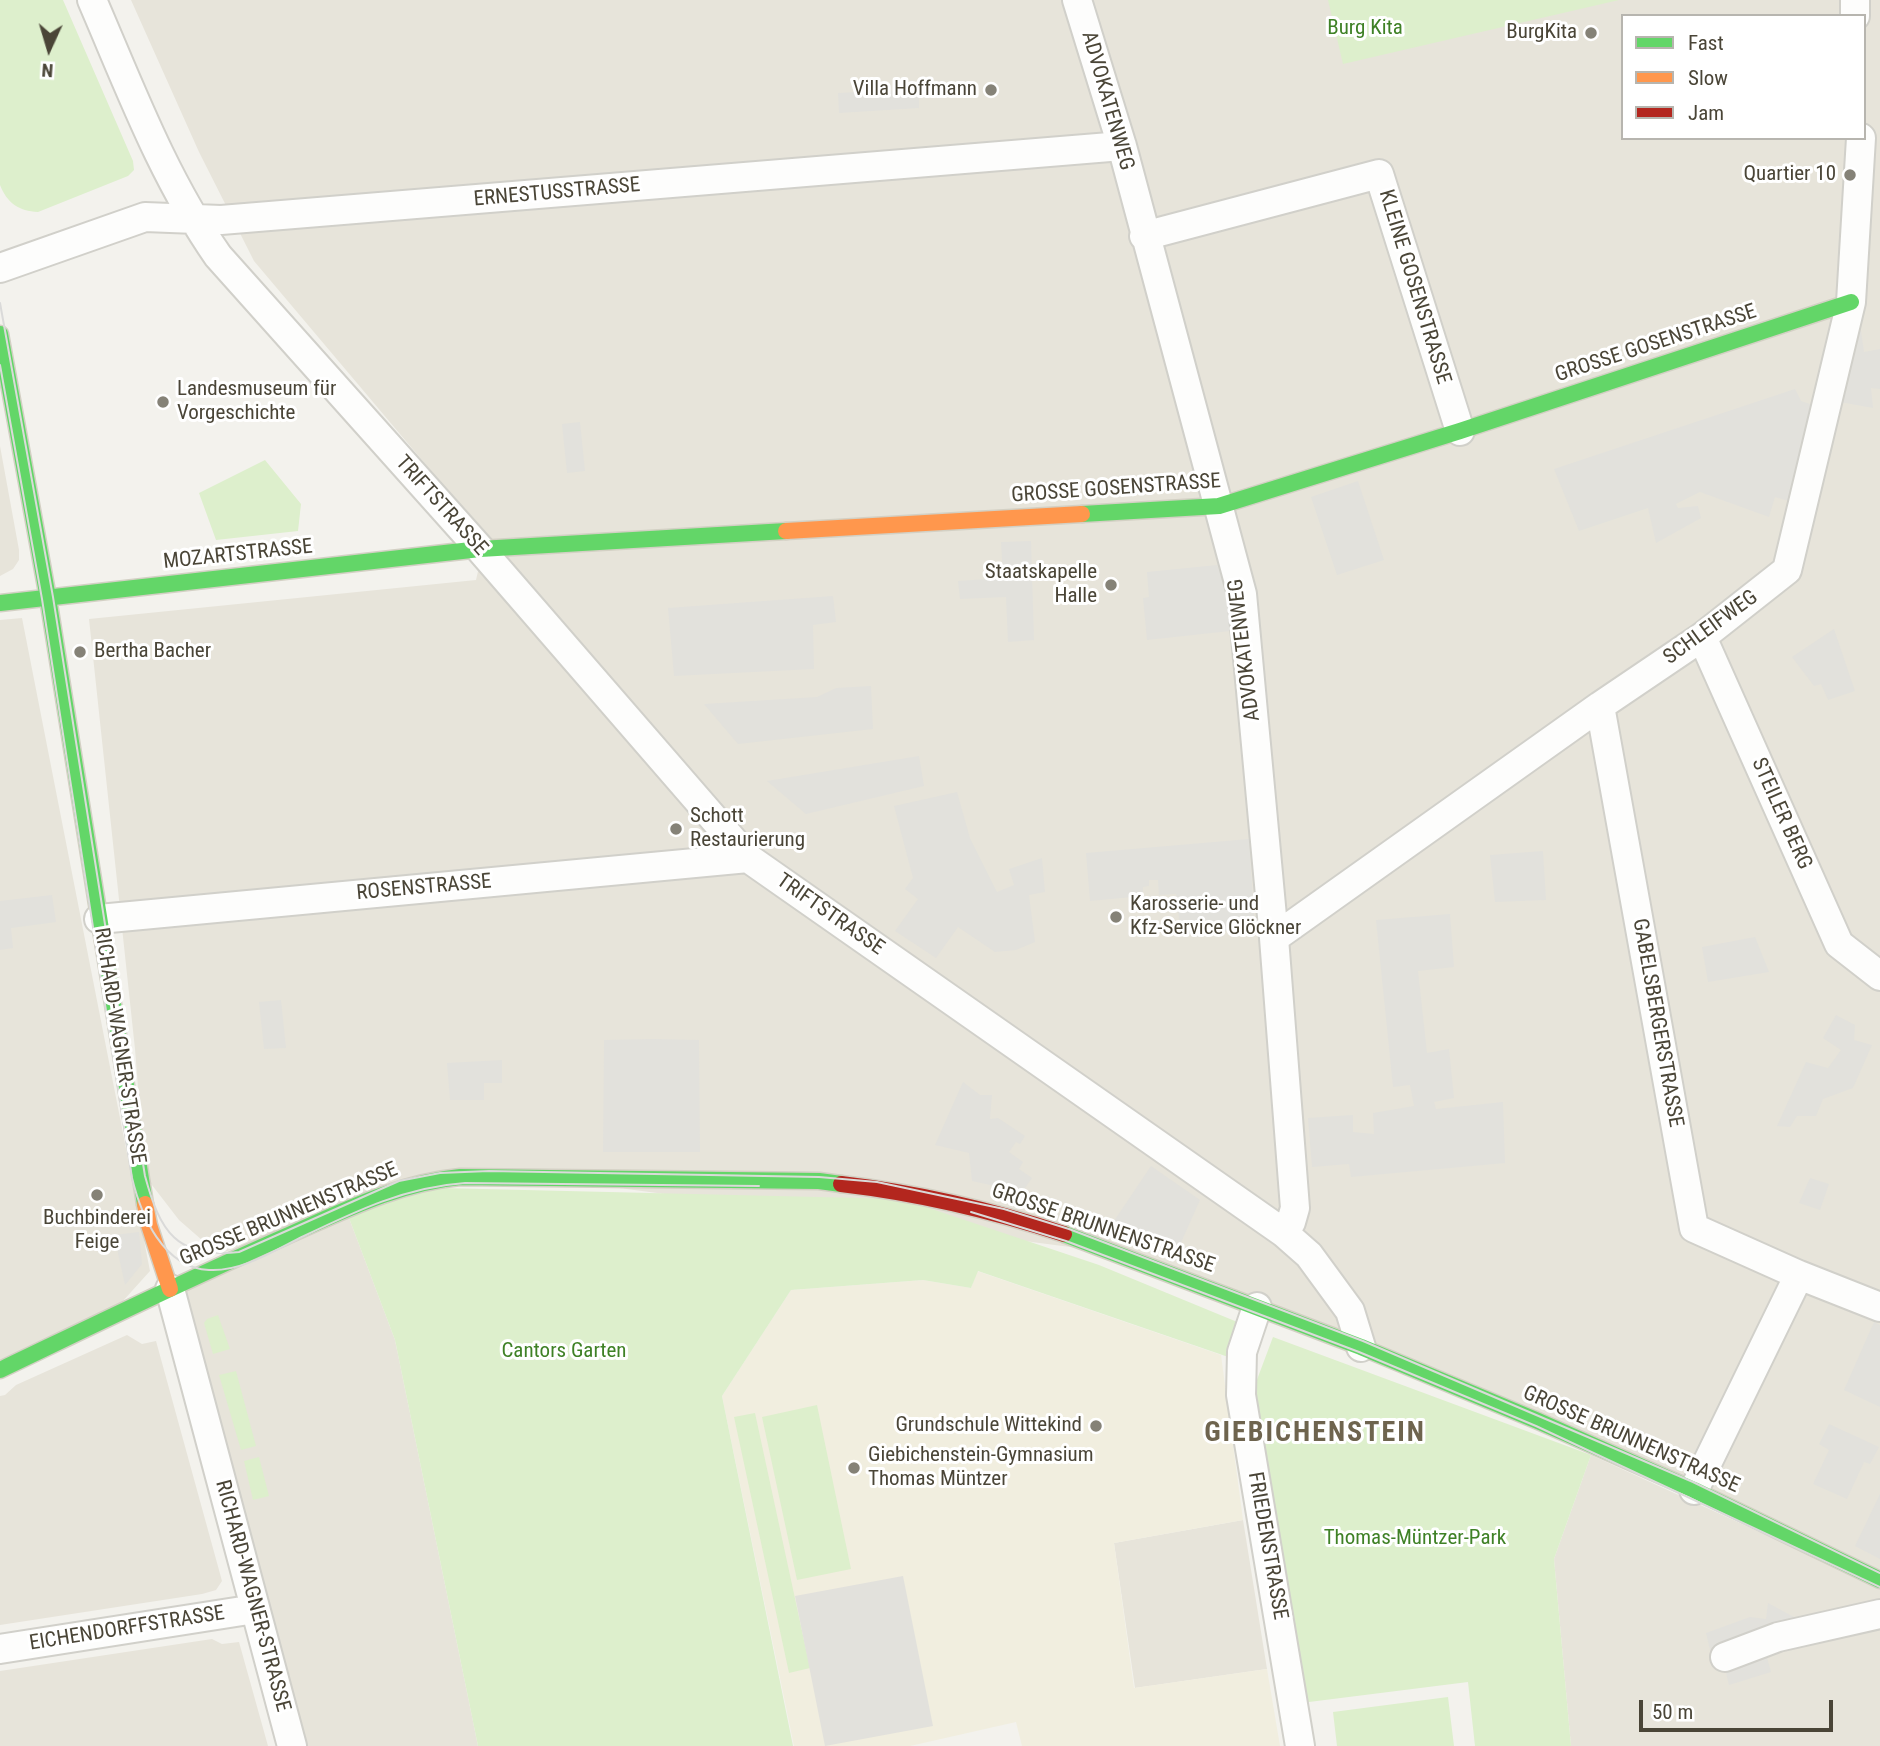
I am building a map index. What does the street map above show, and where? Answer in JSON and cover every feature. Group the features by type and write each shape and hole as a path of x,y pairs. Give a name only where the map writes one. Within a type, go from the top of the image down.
{"street":[{"name":"TRIFTSTRASSE","path":"92,0 166,170 192,219 227,266 481,550 748,858 1284,1233 1309,1255 1350,1311 1361,1347"},
{"name":"ADVOKATENWEG","path":"1077,0 1122,146 1242,594 1274,939 1294,1208 1291,1222 1284,1233"},
{"name":"SCHLEIFWEG","path":"1274,939 1600,706 1702,637 1787,570 1851,302 1861,140"},
{"name":"ERNESTUSSTRASSE","path":"0,268 145,217 235,219 1122,146"},
{"name":"KLEINE GOSENSTRASSE","path":"1144,236 1379,174 1460,430"},
{"name":"GROSSE GOSENSTRASSE","path":"481,550 1219,506 1851,302"},
{"name":"RICHARD-WAGNER-STRASSE","path":"0,334 48,598 149,1225 170,1289 292,1746"},
{"name":"MOZARTSTRASSE","path":"0,603 481,550"},
{"name":"STEILER BERG","path":"1702,637 1839,944 1880,976"},
{"name":"GABELSBERGERSTRASSE","path":"1600,706 1694,1228 1799,1275 1880,1307"},
{"name":"ROSENSTRASSE","path":"99,919 748,858"},
{"name":"GROSSE BRUNNENSTRASSE","path":"0,1370 170,1289 368,1200 438,1179 460,1177 820,1181 878,1188 1002,1214 1067,1235 1361,1347 1538,1421 1694,1490 1880,1580"},
{"path":"1694,1490 1799,1275"},
{"name":"FRIEDENSTRASSE","path":"1257,1307 1242,1352 1241,1395 1300,1746"},
{"name":"EICHENDORFFSTRASSE","path":"0,1648 255,1609"},
{"path":"1725,1657 1778,1637 1880,1614"}],"shaded area":[{"path":"131,0 1880,0 1880,1572 1139,1256 489,1171 218,1254 179,1220 145,1176 135,1049 89,619 476,580 486,536 254,261 199,152"},
{"path":"919,89 919,108 839,113 838,93"},
{"path":"1856,330 1861,331 1864,352 1880,349 1880,389 1871,388 1873,408 1840,402"},
{"path":"1795,389 1801,401 1819,407 1796,503 1775,497 1769,517 1700,492 1676,504 1678,508 1698,506 1701,518 1656,543 1648,508 1579,531 1554,469"},
{"path":"580,422 585,471 567,473 562,424"},
{"path":"0,446 19,560 13,569 0,576"},
{"path":"1358,481 1384,560 1337,575 1311,497"},
{"path":"1031,541 1034,640 1008,642 1006,597 960,599 958,581 1003,578 1001,542"},
{"path":"1217,565 1228,593 1230,631 1147,640 1143,598 1149,597 1147,572"},
{"path":"833,596 836,622 813,625 814,669 674,676 668,608"},
{"path":"22,618 150,1271 122,1302 0,1365 0,620"},
{"path":"1834,629 1855,691 1828,700 1821,684 1814,686 1792,657"},
{"path":"871,686 873,729 738,744 704,704 817,697 836,688"},
{"path":"919,756 924,786 806,814 767,781"},
{"path":"957,792 970,838 997,892 1014,885 1009,869 1042,858 1045,892 1029,895 1035,942 1016,950 995,952 958,927 936,958 895,931 918,899 905,889 913,878 894,806"},
{"path":"1249,839 1255,929 1181,935 1176,894 1159,895 1158,880 1149,880 1149,886 1143,887 1143,896 1090,901 1086,853"},
{"path":"1543,851 1546,900 1495,902 1490,855"},
{"path":"52,895 56,922 11,928 13,948 0,950 0,901"},
{"path":"1450,914 1454,967 1418,971 1427,1053 1449,1049 1454,1098 1434,1102 1436,1109 1503,1102 1505,1163 1351,1177 1349,1164 1312,1167 1308,1118 1353,1115 1353,1132 1374,1134 1373,1113 1414,1106 1410,1085 1393,1087 1376,920"},
{"path":"1755,937 1769,972 1708,982 1702,947"},
{"path":"281,1000 286,1048 264,1049 259,1002"},
{"path":"1836,1015 1855,1025 1854,1040 1872,1045 1853,1088 1823,1099 1816,1116 1797,1116 1790,1127 1777,1126 1806,1062 1828,1068 1841,1050 1823,1038"},
{"path":"604,1040 699,1040 700,1152 603,1152"},
{"path":"502,1060 502,1083 484,1083 484,1100 450,1100 447,1063"},
{"path":"963,1082 980,1095 992,1095 990,1119 998,1118 1025,1136 1020,1144 1016,1142 1009,1152 1023,1162 1019,1169 1032,1178 1022,1192 972,1181 969,1153 935,1145"},
{"path":"1151,1166 1200,1200 1179,1247 1112,1224"},
{"path":"1810,1178 1829,1184 1820,1210 1799,1203"},
{"path":"346,1210 395,1340 478,1746 292,1746 170,1289"},
{"path":"139,1232 142,1264 125,1285 114,1235"},
{"name":"Giebichenstein-Gymnasium Thomas Müntzer","path":"977,1271 1221,1355 1243,1520 1114,1543 1134,1688 1267,1669 1280,1746 1022,1746 1016,1722 910,1746 794,1746 722,1396 791,1290 923,1280 971,1288"},
{"path":"1874,1322 1880,1325 1880,1407 1844,1390"},
{"path":"127,1335 142,1344 156,1341 222,1581 216,1590 202,1594 0,1625 0,1396 16,1385"},
{"path":"1829,1424 1879,1447 1870,1464 1864,1462 1847,1499 1813,1484 1829,1450 1819,1444"},
{"path":"1591,1455 1880,1587 1880,1746 1571,1746 1554,1559"},
{"path":"1880,1494 1880,1559 1855,1546"},
{"path":"1243,1520 1267,1669 1135,1688 1114,1543"},
{"path":"903,1576 933,1726 825,1746 795,1596"},
{"path":"1768,1603 1805,1623 1765,1650 1771,1672 1729,1685 1724,1664 1713,1662 1706,1633 1750,1617 1766,1619"},
{"path":"212,1639 222,1644 239,1642 268,1746 0,1746 0,1671"}],"green space":[{"path":"0,0 63,0 133,161 134,170 128,176 38,212 19,208 6,197 0,185"},
{"name":"Burg Kita","path":"1328,0 1619,0 1343,64"},
{"path":"265,460 301,504 298,531 216,540 199,493"},
{"name":"Cantors Garten","path":"441,1188 902,1199 1099,1265 1247,1326 1237,1360 978,1271 971,1288 923,1280 791,1290 722,1396 793,1746 478,1746 395,1340 346,1210"},
{"path":"218,1315 230,1349 213,1354 204,1323"},
{"name":"Thomas-Müntzer-Park","path":"1273,1337 1591,1455 1554,1559 1571,1746 1475,1746 1468,1682 1301,1703 1249,1401"},
{"path":"236,1371 256,1446 241,1450 219,1375"},
{"path":"817,1405 851,1569 797,1580 762,1417"},
{"path":"755,1413 810,1668 789,1673 734,1417"},
{"path":"259,1457 269,1496 253,1500 244,1461"},
{"path":"1448,1697 1454,1746 1337,1746 1333,1712"}],"tram line":[{"path":"0,303 53,597 145,1176 157,1212 165,1226 186,1246 217,1253 239,1252 399,1181 440,1173 489,1171 819,1177 877,1182 1004,1209 1069,1229 1363,1341 1693,1482 1880,1573"},
{"path":"0,365 42,599 132,1178 148,1223 167,1250 193,1267 209,1270 234,1268 382,1202 443,1185 759,1186"},
{"path":"971,1212 1066,1241 1359,1352 1536,1426 1880,1587"}],"traffic: fast":[{"path":"1082,514 1219,506 1460,431 1851,302"},
{"path":"0,334 48,598 145,1204"},
{"path":"0,603 480,549 786,531"},
{"path":"0,1370 327,1218 414,1185 460,1177 819,1181 841,1184"},
{"path":"1064,1234 1361,1347 1538,1421 1694,1490 1880,1580"}],"traffic: slow":[{"path":"786,531 1082,514"},
{"path":"145,1204 170,1289"}],"traffic: jam":[{"path":"841,1184 954,1203 1064,1234"}],"place":[{"name":"BurgKita","path":"1591,33"},
{"name":"Villa Hoffmann","path":"991,90"},
{"name":"Quartier 10","path":"1850,175"},
{"name":"Landesmuseum für Vorgeschichte","path":"163,402"},
{"name":"Staatskapelle Halle","path":"1111,585"},
{"name":"Bertha Bacher","path":"80,652"},
{"name":"Schott Restaurierung","path":"676,829"},
{"name":"Karosserie- und Kfz-Service Glöckner","path":"1116,917"},
{"name":"Buchbinderei Feige","path":"97,1195"},
{"name":"Grundschule Wittekind","path":"1096,1426"},
{"name":"Giebichenstein-Gymnasium Thomas Müntzer","path":"854,1468"}],"district":[{"name":"GIEBICHENSTEIN","path":"1315,1434"}]}
